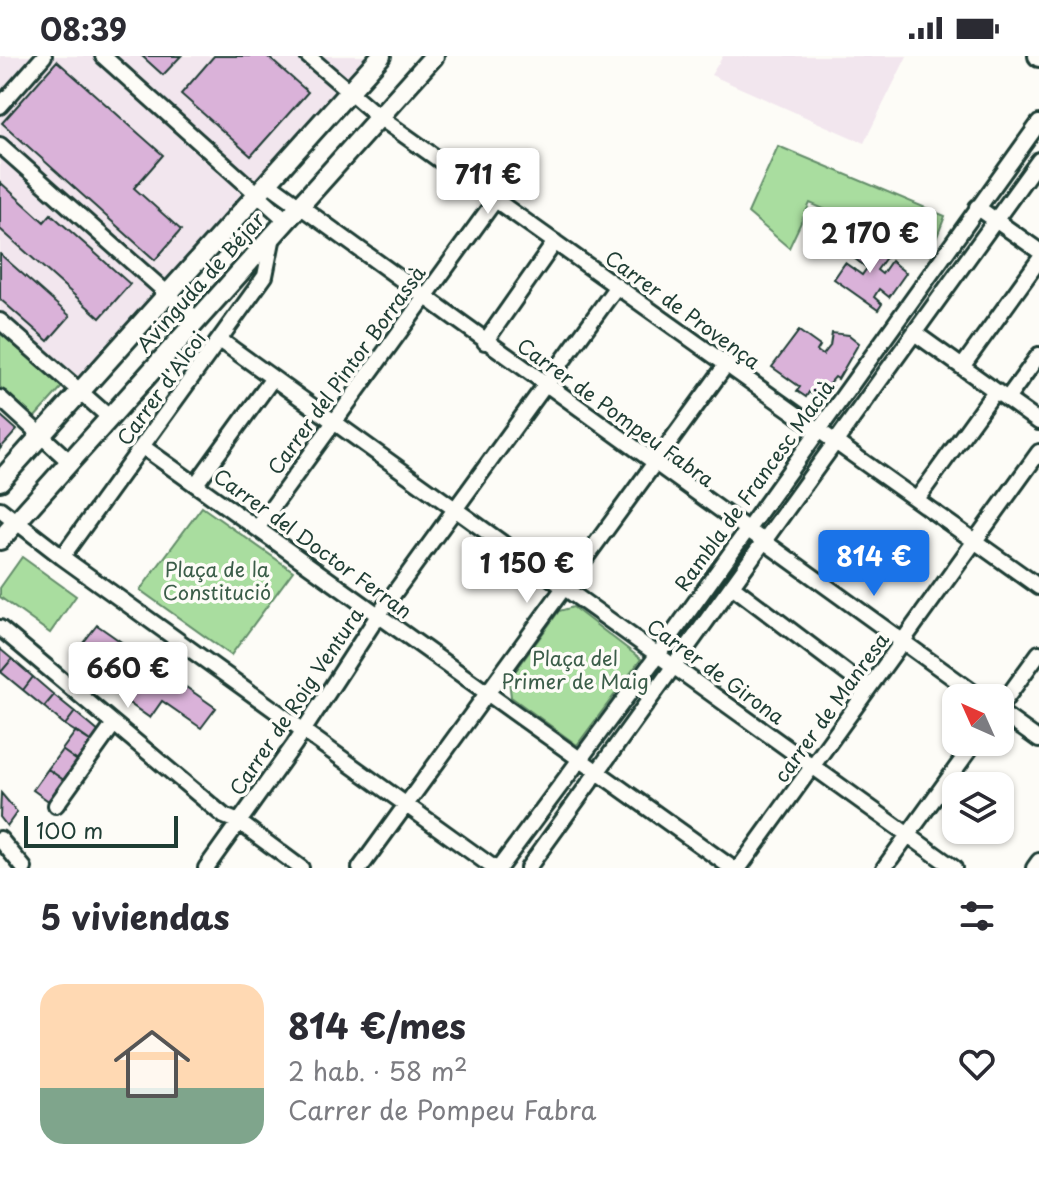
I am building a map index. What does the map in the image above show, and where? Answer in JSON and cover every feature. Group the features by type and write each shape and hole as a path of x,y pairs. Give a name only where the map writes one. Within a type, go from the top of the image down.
{"main road":[{"name":"Avinguda de Béjar","path":"0,481 381,56"},
{"name":"Avinguda de Béjar","path":"0,540 434,56"}],"street":[{"path":"0,106 44,56"},
{"name":"Carrer de Pompeu Fabra","path":"103,56 263,189 286,220 424,296 961,684"},
{"name":"Carrer de Provença","path":"308,56 379,117 1039,587"},
{"name":"Rambla de Francesc Macià","path":"497,868 659,653 1039,123"},
{"path":"0,145 196,319"},
{"name":"Rambla de Francesc Macià","path":"528,868 1038,163"},
{"name":"Carrer del Pintor Borrassà","path":"258,527 496,199"},
{"path":"977,207 1039,251"},
{"name":"Carrer d'Alcoi","path":"62,557 265,276 286,220"},
{"path":"485,342 555,242"},
{"path":"962,367 1039,260"},
{"name":"Carrer de Roig Ventura","path":"206,868 304,730 379,614 617,286"},
{"path":"0,321 109,417"},
{"path":"916,334 1039,422"},
{"name":"Carrer de Girona","path":"220,340 954,868"},
{"path":"917,499 1001,395 1039,355"},
{"path":"360,868 726,365"},
{"path":"196,484 273,378"},
{"path":"0,398 69,461"},
{"name":"Carrer del Doctor Ferran","path":"143,447 732,868"},
{"name":"carrer de Manresa","path":"739,868 1039,452"},
{"path":"0,509 62,557 497,868"},
{"path":"732,586 868,689"},
{"path":"0,628 224,816 239,822 301,868"},
{"path":"1014,690 1039,653"},
{"path":"1014,721 1039,740"},
{"path":"56,805 114,724"},
{"path":"884,868 965,756"},
{"path":"0,839 24,868"},
{"path":"1034,868 1039,861"}],"path":[{"path":"109,417 143,447"}],"shaded area":[{"path":"0,56 373,56 77,399 0,330"},
{"path":"723,56 907,56 864,143 711,75"}],"green space":[{"path":"778,146 945,216 930,255 810,203 789,248 748,213"},
{"path":"0,332 62,387 34,418 0,387"},
{"name":"Plaça de la Constitució","path":"202,507 293,571 231,655 140,590"},
{"path":"22,557 76,596 50,633 0,597 0,588"},
{"name":"Plaça del Primer de Maig","path":"573,607 641,659 577,745 511,697 509,680 559,611"}],"building":[{"path":"142,56 181,56 163,75"},
{"path":"214,56 267,56 308,92 251,156 181,94"},
{"path":"57,61 163,155 134,188 181,230 155,260 2,123"},
{"path":"0,182 44,222 51,214 130,284 100,318 0,229"},
{"path":"862,238 887,256 877,270 882,274 891,261 906,273 889,297 879,289 874,297 882,304 878,310 834,279 845,263 862,275 867,268 850,255"},
{"path":"0,254 70,316 48,341 0,299"},
{"path":"799,331 820,346 817,351 823,355 830,346 832,333 849,335 859,343 838,379 835,377 829,384 833,386 828,394 821,391 817,398 809,392 806,397 797,391 800,387 772,367"},
{"path":"0,415 17,430 0,449"},
{"path":"97,625 216,708 201,728 162,701 150,718 109,689 121,672 83,643"},
{"path":"0,649 12,659 1,672 0,671"},
{"path":"12,659 33,677 23,690 1,672"},
{"path":"33,677 54,695 44,707 23,690"},
{"path":"54,695 75,712 65,725 44,707"},
{"path":"75,712 100,733 93,743 65,725"},
{"path":"76,731 93,743 79,762 62,750"},
{"path":"62,750 79,762 65,781 48,769"},
{"path":"48,769 65,781 50,802 33,790"},
{"path":"1,793 17,812 7,826 0,817"}]}
